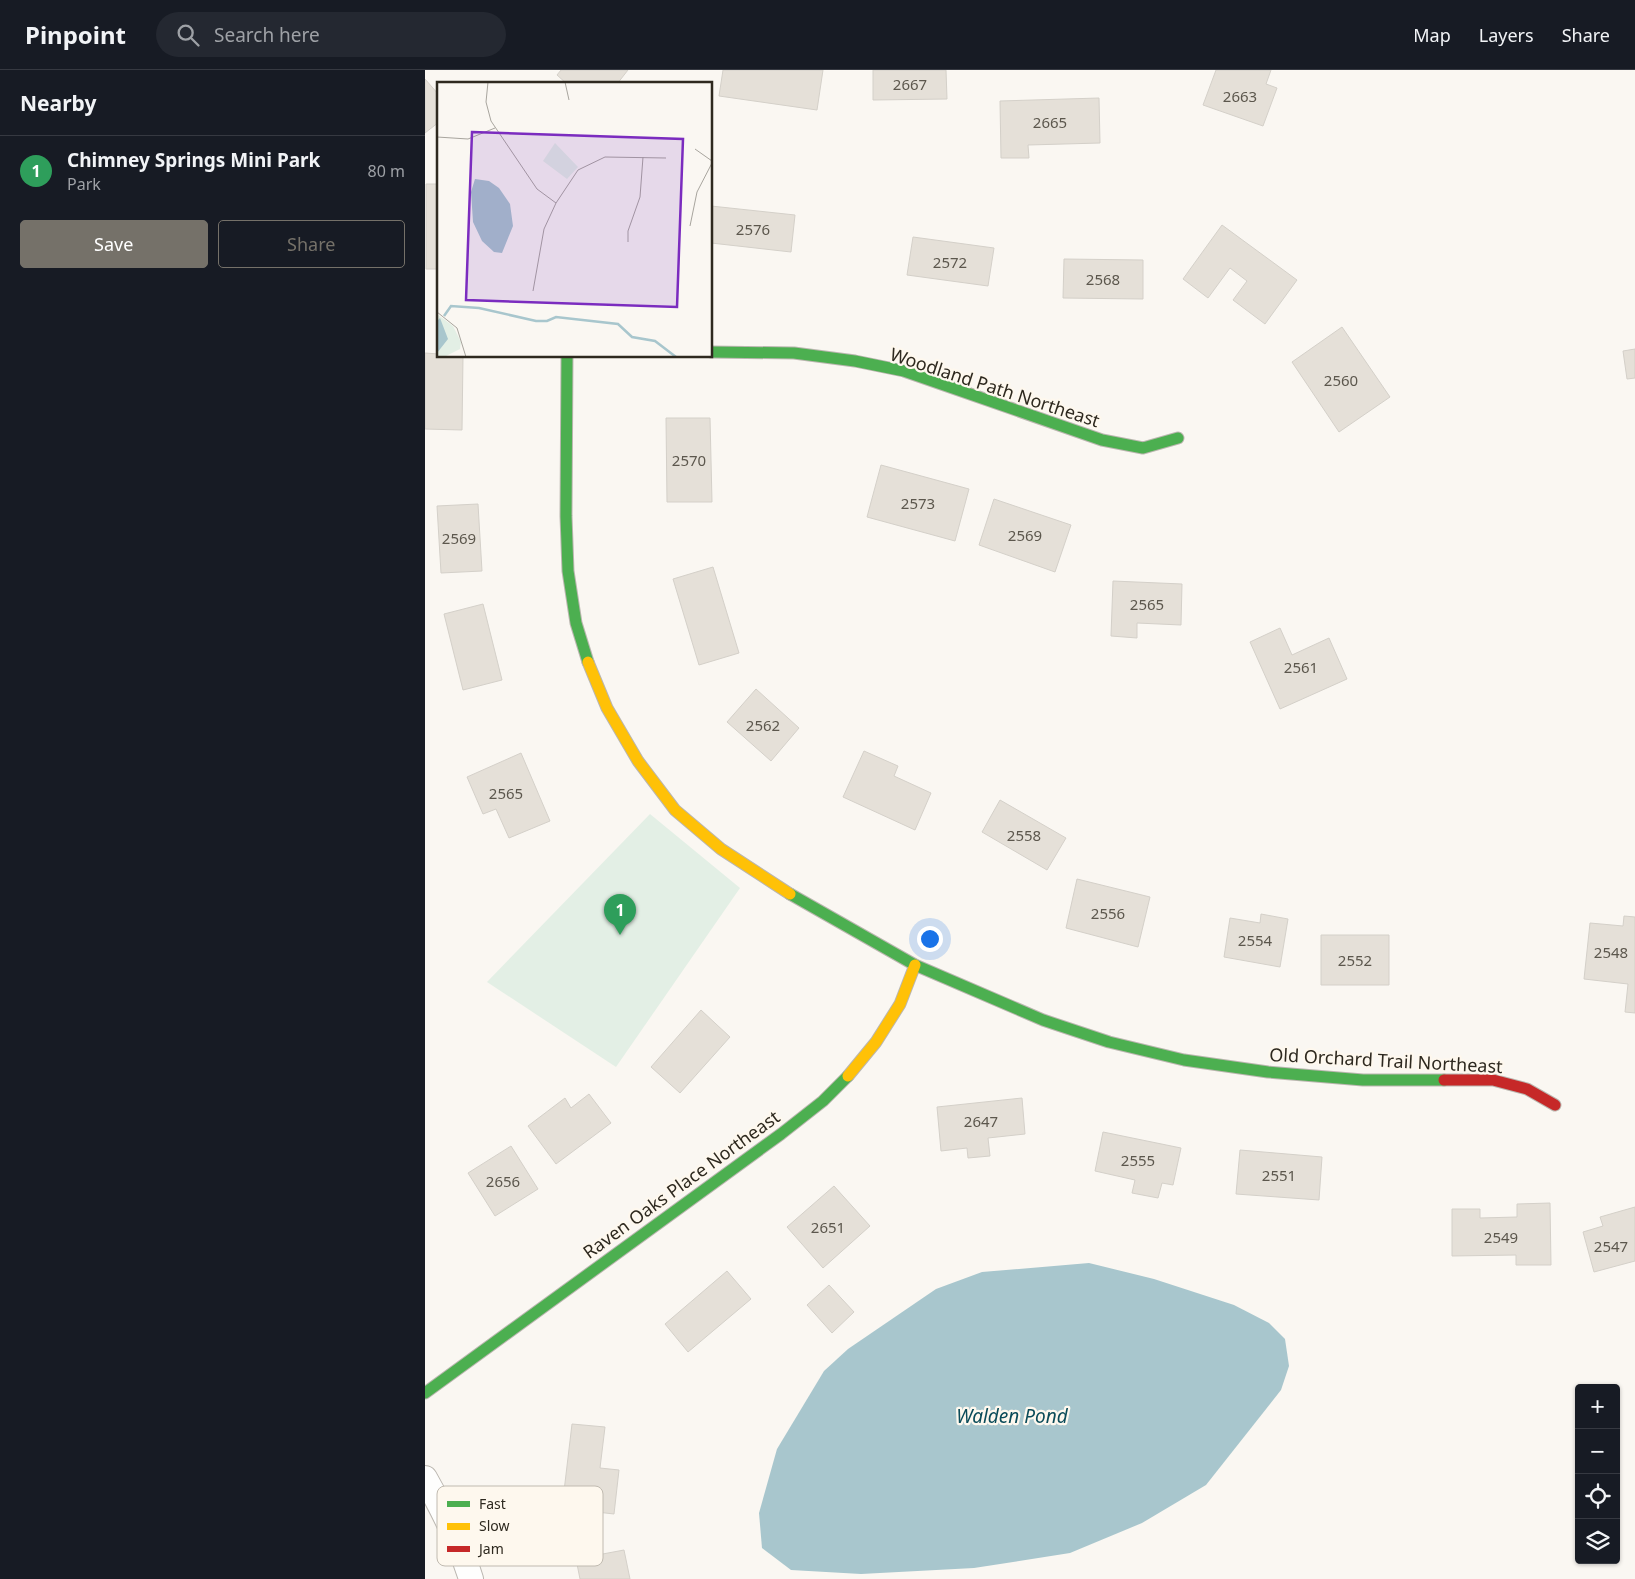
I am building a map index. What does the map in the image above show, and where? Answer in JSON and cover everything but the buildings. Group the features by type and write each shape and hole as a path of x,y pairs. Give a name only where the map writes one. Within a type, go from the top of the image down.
{"street":[{"name":"Woodland Path Northeast","path":"713,352 793,353 904,371 1102,440 1143,448 1178,438"},
{"name":"Old Orchard Trail Northeast","path":"567,358 566,516 568,571 577,623 589,667 607,708 638,761 675,810 721,849 785,891 915,965 1043,1020 1109,1042 1184,1060 1268,1072 1363,1080 1493,1080 1527,1088 1555,1105"},
{"name":"Raven Oaks Place Northeast","path":"425,1393 781,1134 823,1101 849,1075 876,1042 899,1004 915,965"},
{"path":"425,1478 437,1499"},
{"path":"467,1566 471,1579"}],"shaded area":[{"path":"650,814 740,888 616,1067 487,982"}],"water":[{"name":"Walden Pond","path":"1089,1263 1154,1279 1234,1305 1269,1323 1285,1339 1289,1366 1281,1390 1206,1485 1142,1523 1070,1553 974,1568 861,1574 791,1570 762,1548 759,1513 777,1449 824,1371 848,1349 936,1289 982,1272"}],"traffic: fast":[{"path":"713,352 794,353 855,361 904,371 1102,440 1143,448 1178,438"},
{"path":"567,358 566,516 568,571 576,623 588,662"},
{"path":"790,894 915,965 1043,1020 1109,1042 1184,1060 1268,1072 1363,1080 1444,1080"},
{"path":"425,1393 781,1134 823,1101 848,1076"}],"traffic: slow":[{"path":"588,662 607,708 638,761 675,810 721,849 790,894"},
{"path":"848,1076 876,1042 900,1004 915,965"}],"traffic: jam":[{"path":"1444,1080 1493,1080 1527,1089 1555,1105"}],"place":[{"name":"Chimney Springs Mini Park","path":"620,935"}]}
